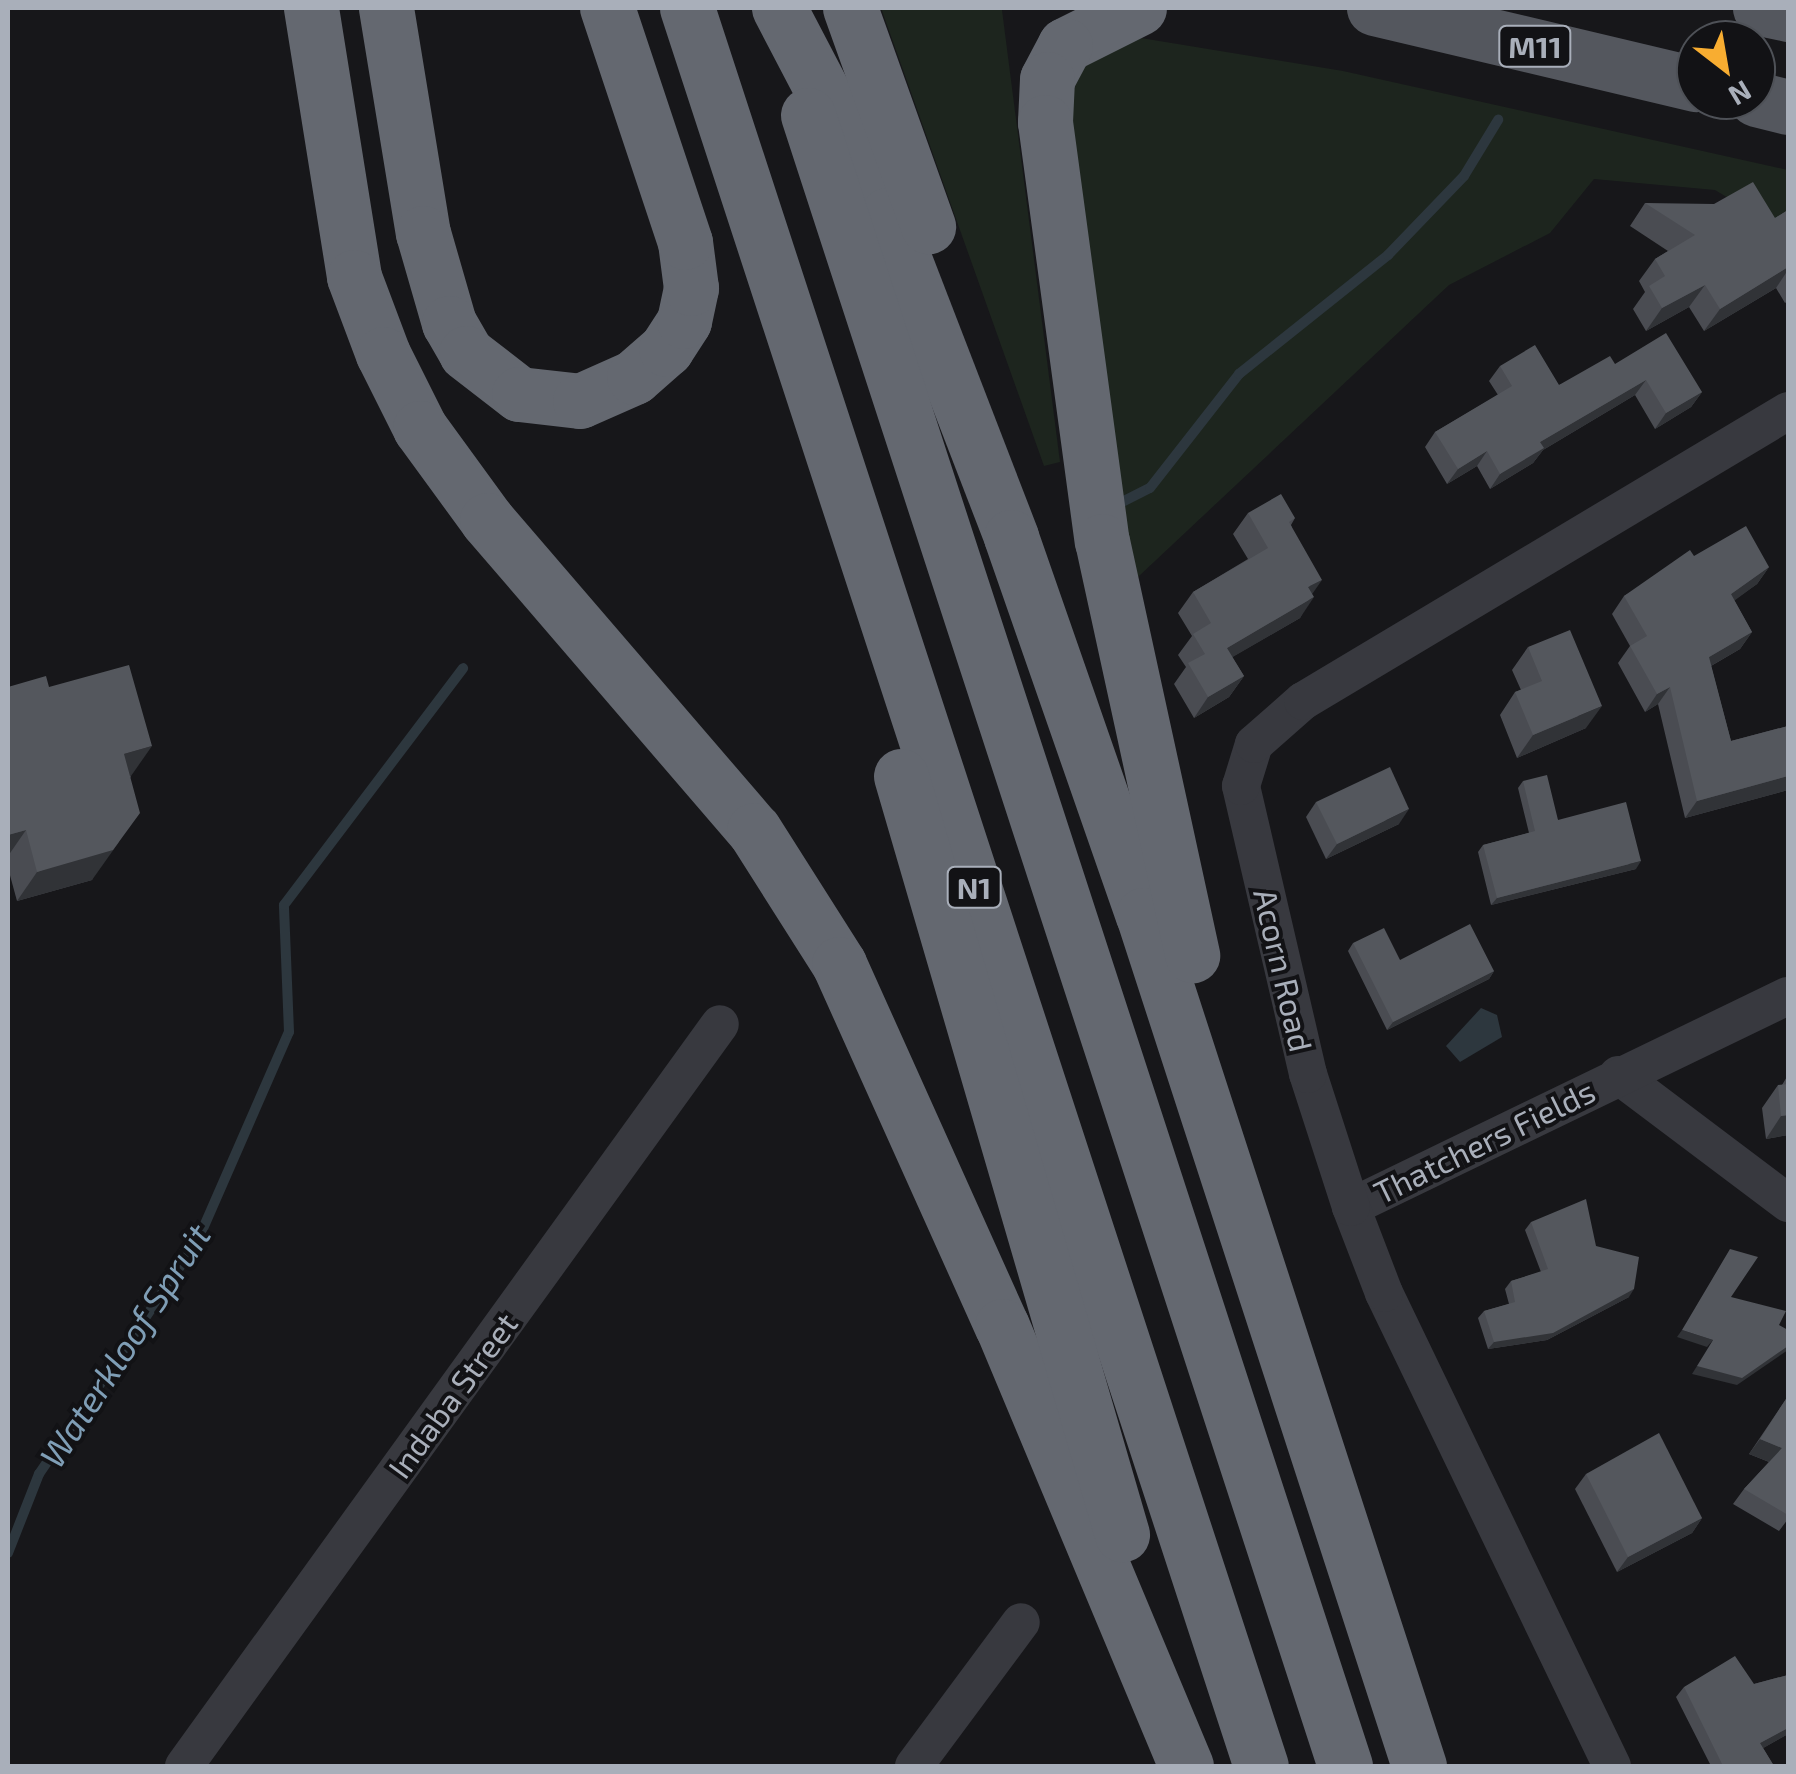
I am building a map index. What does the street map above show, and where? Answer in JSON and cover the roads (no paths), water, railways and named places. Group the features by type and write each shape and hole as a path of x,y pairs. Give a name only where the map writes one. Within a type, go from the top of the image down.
{"highway":[{"path":"311,8 354,277 382,354 420,428 487,520 754,830 839,964 1002,1326 1189,1766"},
{"path":"386,8 422,233 448,323 466,353 519,394 580,401 608,392 666,349 684,321 691,288 685,242 607,8"},
{"name":"N1","path":"686,8 1260,1766"},
{"path":"777,8 836,109 921,298 1116,840 1419,1766"},
{"name":"N1","path":"777,8 1345,1766"},
{"path":"850,8 1038,536 1096,737 1116,840"},
{"path":"1138,8 1079,32 1047,79 1053,219 1102,541 1175,896 1264,1210 1279,1337"},
{"path":"786,314 935,900 1189,1766"}],"main road":[{"name":"M11","path":"1374,8 1676,79"},
{"path":"1760,8 1788,14"}],"street":[{"name":"Acorn Road","path":"1612,1766 1392,1310 1351,1207 1308,1074 1244,800 1244,765 1254,744 1304,701 1788,411"},
{"name":"Thatchers Fields","path":"1351,1207 1788,996"},
{"name":"Indaba Street","path":"184,1766 720,1024"},
{"name":"Thatchers Fields","path":"1618,1075 1788,1203"},
{"path":"914,1766 1021,1622"}],"waterway":[{"path":"1122,502 1150,488 1239,374 1388,255 1464,176 1498,120"},
{"name":"Waterkloof Spruit","path":"8,1553 39,1474 198,1240 289,1032 284,905 463,668"}]}
